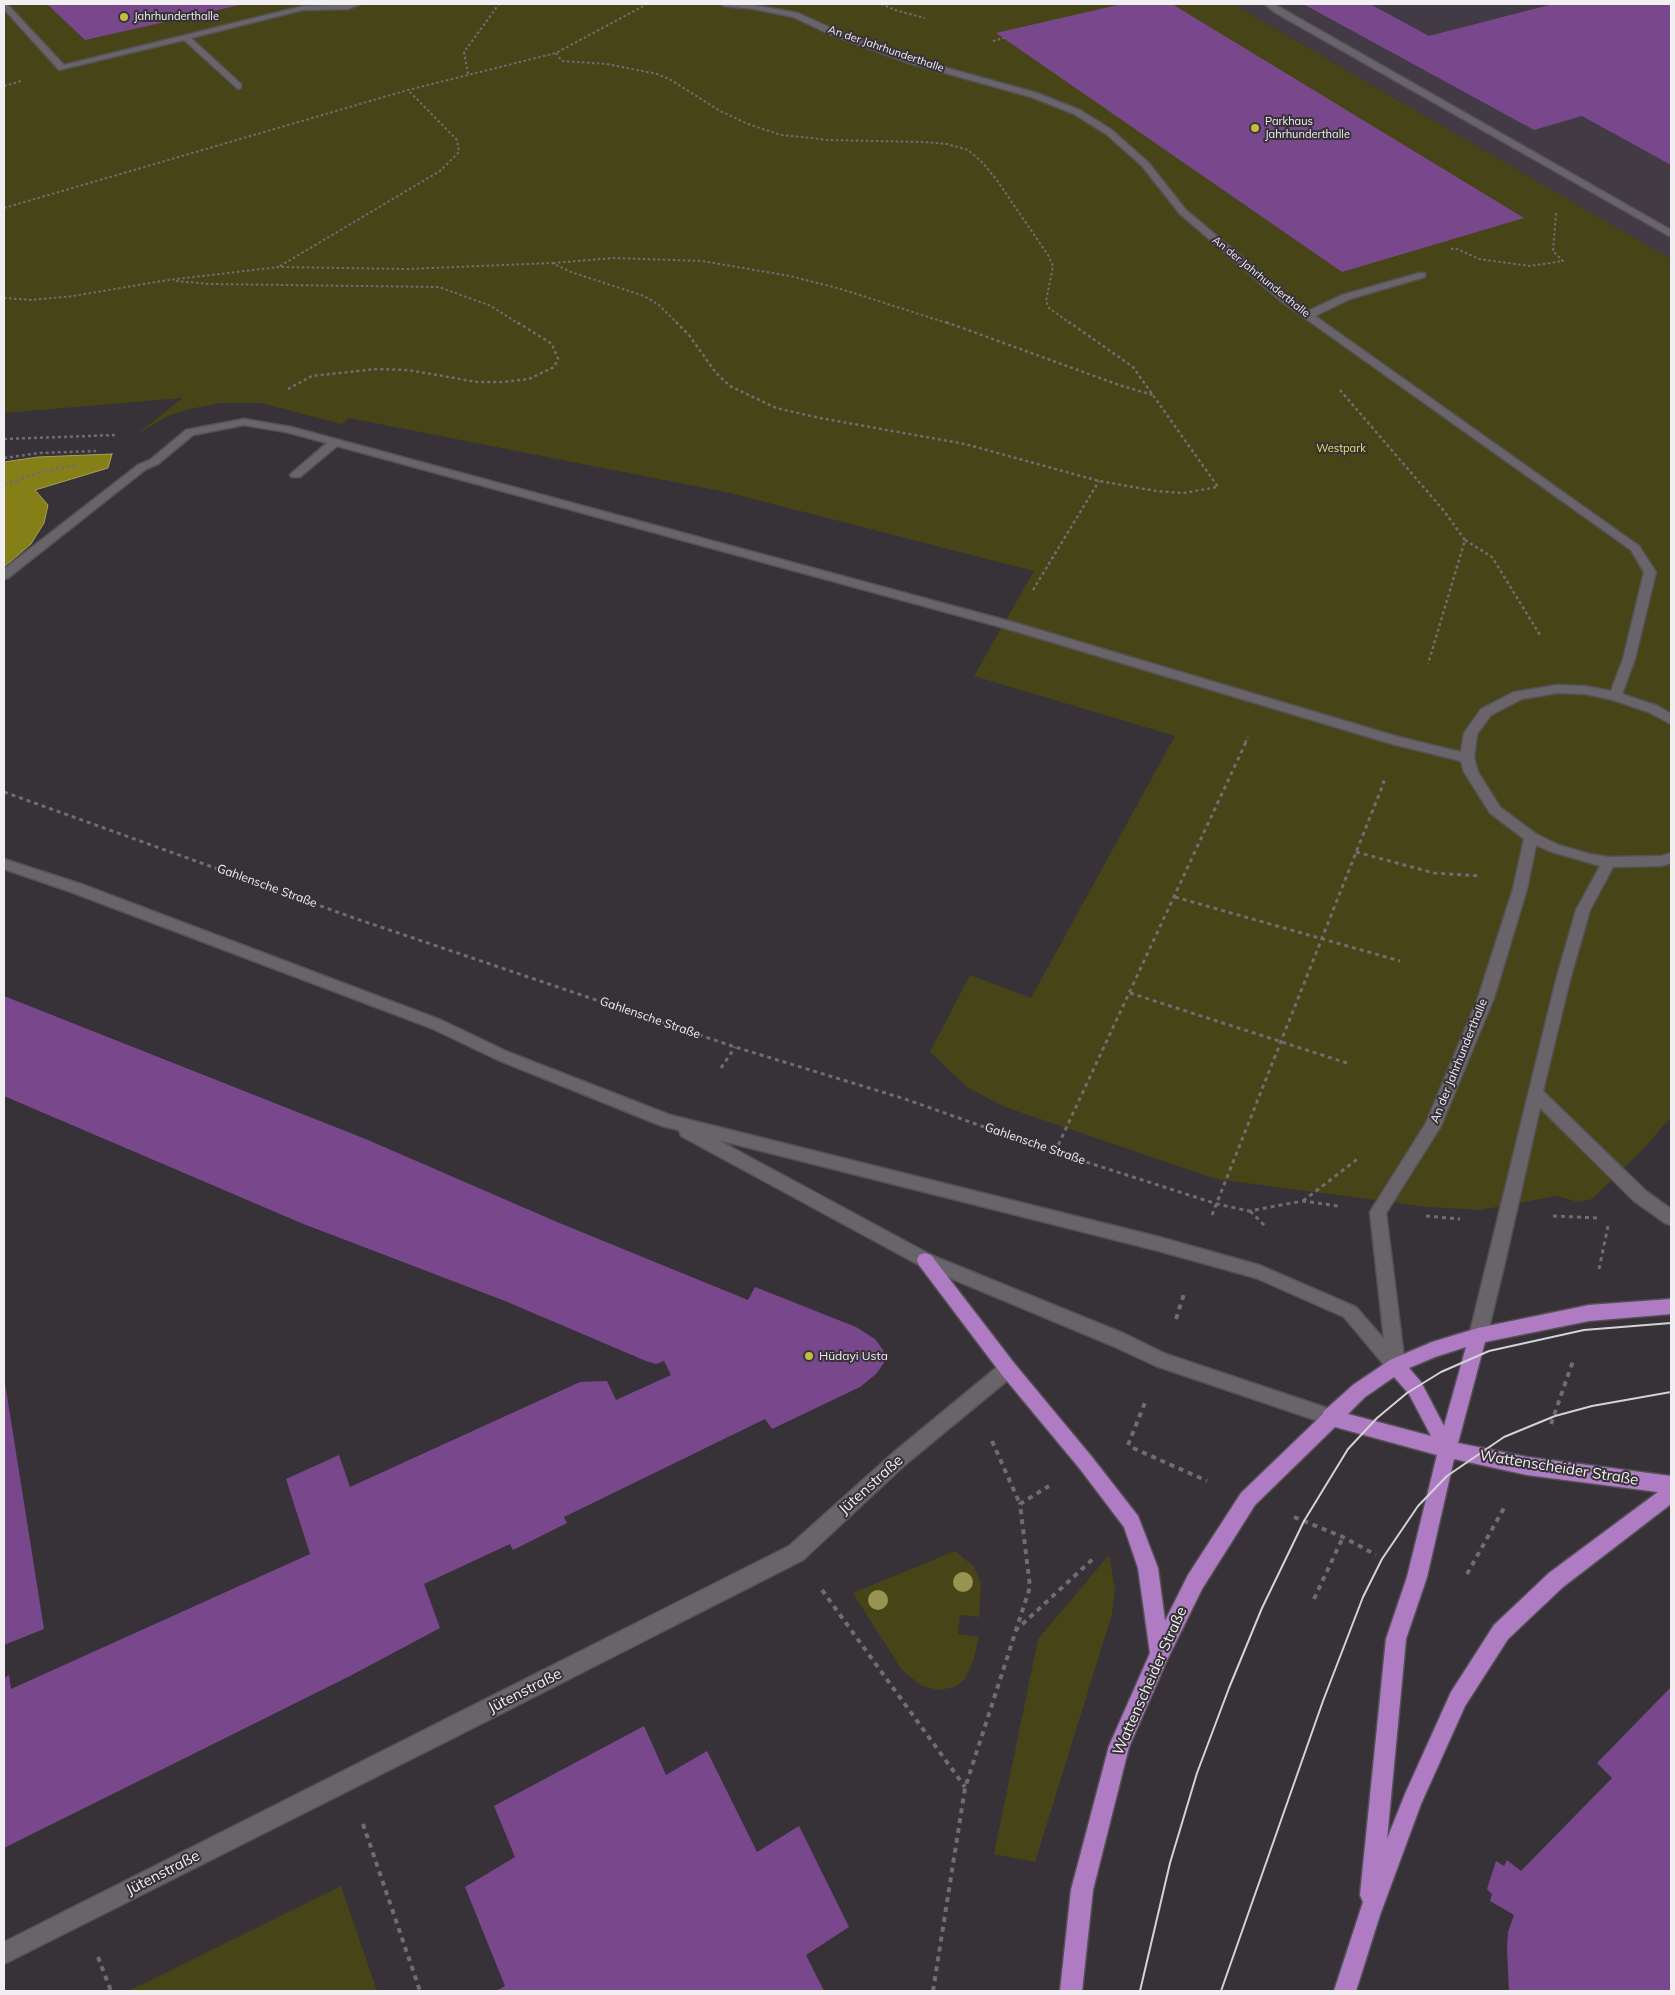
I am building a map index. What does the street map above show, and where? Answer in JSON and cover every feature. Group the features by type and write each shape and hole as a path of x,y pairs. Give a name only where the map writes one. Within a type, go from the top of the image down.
{"main road":[{"path":"925,1260 1008,1369 1086,1462 1131,1522 1148,1568 1160,1653"},
{"name":"Wattenscheider Straße","path":"1071,1991 1082,1890 1119,1746 1160,1653 1195,1582 1248,1499 1359,1391 1396,1366 1432,1350 1478,1336 1590,1313 1671,1306"},
{"path":"1369,1915 1396,1639 1417,1577 1447,1449 1478,1336"},
{"path":"1396,1366 1415,1388 1447,1449"},
{"name":"Wattenscheider Straße","path":"1330,1418 1447,1449 1527,1466 1671,1485"},
{"path":"1345,1991 1369,1915 1412,1801 1458,1699 1501,1632 1556,1580 1671,1493"}],"street":[{"path":"4,5 62,68 303,8 348,8 357,4"},
{"name":"An der Jahrhunderthalle","path":"724,4 754,6 795,15 830,31 912,61 1034,95 1077,112 1109,132 1144,164 1183,212 1285,298 1635,548 1650,572 1629,659 1615,696"},
{"path":"1269,4 1671,234"},
{"path":"185,37 238,86"},
{"path":"1308,315 1346,297 1422,275"},
{"path":"4,575 142,467 154,462 190,432 244,422 287,429 1012,626 1397,742 1467,758"},
{"path":"296,475 334,442"},
{"path":"1671,720 1653,709 1615,696 1585,690 1557,689 1520,695 1486,712 1471,733 1467,758 1471,772 1495,810 1531,836 1569,853 1609,862 1661,861 1671,858"},
{"name":"An der Jahrhunderthalle","path":"1396,1366 1378,1212 1433,1126 1486,998 1520,889 1531,836"},
{"path":"1478,1336 1507,1223 1535,1093 1563,980 1583,910 1609,862"},
{"path":"4,864 76,888 436,1024 503,1056 668,1121 925,1260 1110,1336 1162,1360 1330,1418"},
{"path":"1535,1093 1640,1196 1671,1218"},
{"path":"668,1121 1159,1244 1259,1272 1350,1312 1396,1366"},
{"name":"Jütenstraße","path":"4,1953 796,1552 900,1458 1008,1369"}],"path":[{"path":"468,74 464,52 499,4"},
{"path":"4,208 408,90 556,53 647,4"},
{"path":"881,4 898,11 925,18"},
{"path":"552,263 571,272 644,296 659,305 689,335 716,373 730,386 776,408 991,450 1099,481 1156,491 1201,491 1218,486 1133,367 1049,308 1046,301 1053,266 1048,255 996,179 982,162 968,150 947,144 924,142 828,140 781,134 748,124 720,111 671,80 657,74 607,64 562,61 556,53"},
{"path":"279,267 440,171 459,152 457,140 408,90"},
{"path":"4,298 32,300 72,296 168,280 279,267 408,269 622,258 702,261 790,276 841,289 993,338 1119,385 1153,395"},
{"path":"168,280 209,284 439,287 491,306 552,344 558,359 554,367 542,374 528,379 502,382 477,382 408,370 376,368 312,376 277,395 244,422"},
{"path":"4,439 190,432"},
{"path":"4,458 39,453 114,450 142,467"},
{"path":"1036,586 1099,481"},
{"path":"1465,540 1492,557 1540,635"},
{"path":"1055,1152 1250,732"},
{"path":"1217,1204 1384,782"},
{"name":"Gahlensche Straße","path":"4,792 354,918 735,1047 905,1099 1055,1152 1217,1204 1249,1211 1303,1201"},
{"path":"1356,852 1434,874 1482,876"},
{"path":"1175,897 1400,961"},
{"path":"1130,993 1281,1040 1350,1064"},
{"path":"721,1068 735,1047"},
{"path":"1465,1577 1555,1416 1590,1313 1610,1219"},
{"path":"933,1991 965,1788 1030,1587 1020,1504 973,1397"},
{"path":"1020,1504 1086,1462 1128,1446"},
{"path":"1015,1631 1060,1591 1131,1522"},
{"path":"1314,1599 1343,1537"},
{"path":"796,1552 965,1788"},
{"path":"349,1780 420,1991"}],"shaded area":[{"path":"1233,4 1671,4 1671,259 1254,16"},
{"path":"112,454 108,468 35,490 48,505 44,523 31,544 4,567 4,462 38,457"}],"green space":[{"name":"Westpark","path":"4,4 1233,4 1671,259 1671,1117 1645,1147 1592,1199 1578,1202 1557,1196 1480,1210 1428,1207 1216,1179 1005,1107 967,1087 930,1052 970,975 1031,998 1175,736 974,676 1034,571 730,493 349,418 342,424 261,403 221,403 190,409 168,416 137,434 183,398 4,413"},
{"path":"955,1551 974,1567 981,1583 979,1617 960,1615 958,1634 979,1637 973,1661 965,1679 955,1687 939,1690 922,1686 902,1670 853,1593"},
{"path":"1109,1555 1115,1589 1112,1614 1035,1862 994,1854 1038,1639"},
{"path":"341,1886 377,1991 129,1991"}],"building":[{"name":"Jahrhunderthalle","path":"47,4 240,4 240,5 85,40"},
{"name":"Parkhaus Jahrhunderthalle","path":"1122,4 1172,4 1524,218 1342,272 996,33"},
{"path":"1370,4 1429,36 1553,4 1671,4 1671,165 1582,116 1534,130 1305,5"},
{"path":"4,996 368,1140 557,1222 748,1300 755,1287 856,1327 875,1339 883,1350 884,1363 876,1374 860,1387 772,1429 765,1419 564,1517 567,1523 513,1550 510,1544 424,1584 440,1628 350,1676 4,1848 4,1678 9,1675 11,1689 310,1554 286,1479 339,1455 350,1487 580,1382 607,1381 616,1400 671,1375 664,1361 656,1364 646,1361 505,1301 301,1223 4,1096"},
{"path":"4,1384 44,1629 4,1645"},
{"path":"1671,1687 1671,1991 1509,1991 1508,1932 1514,1915 1490,1901 1492,1894 1487,1889 1496,1861 1504,1866 1507,1860 1521,1871 1612,1778 1597,1763"},
{"path":"644,1726 666,1775 707,1751 757,1852 799,1826 849,1927 806,1955 824,1991 496,1991 505,1986 465,1887 515,1857 494,1806"}],"tram line":[{"path":"1140,1991 1170,1863 1197,1773 1229,1688 1262,1608 1304,1521 1348,1449 1377,1418 1407,1393 1441,1372 1489,1351 1584,1330 1671,1323"},
{"path":"1221,1991 1323,1701 1363,1597 1382,1559 1418,1506 1447,1476 1504,1437 1555,1416 1592,1406 1671,1392"}],"place":[{"name":"Jahrhunderthalle","path":"124,17"},
{"name":"Parkhaus Jahrhunderthalle","path":"1255,128"},
{"name":"Hüdayi Usta","path":"809,1356"}]}
